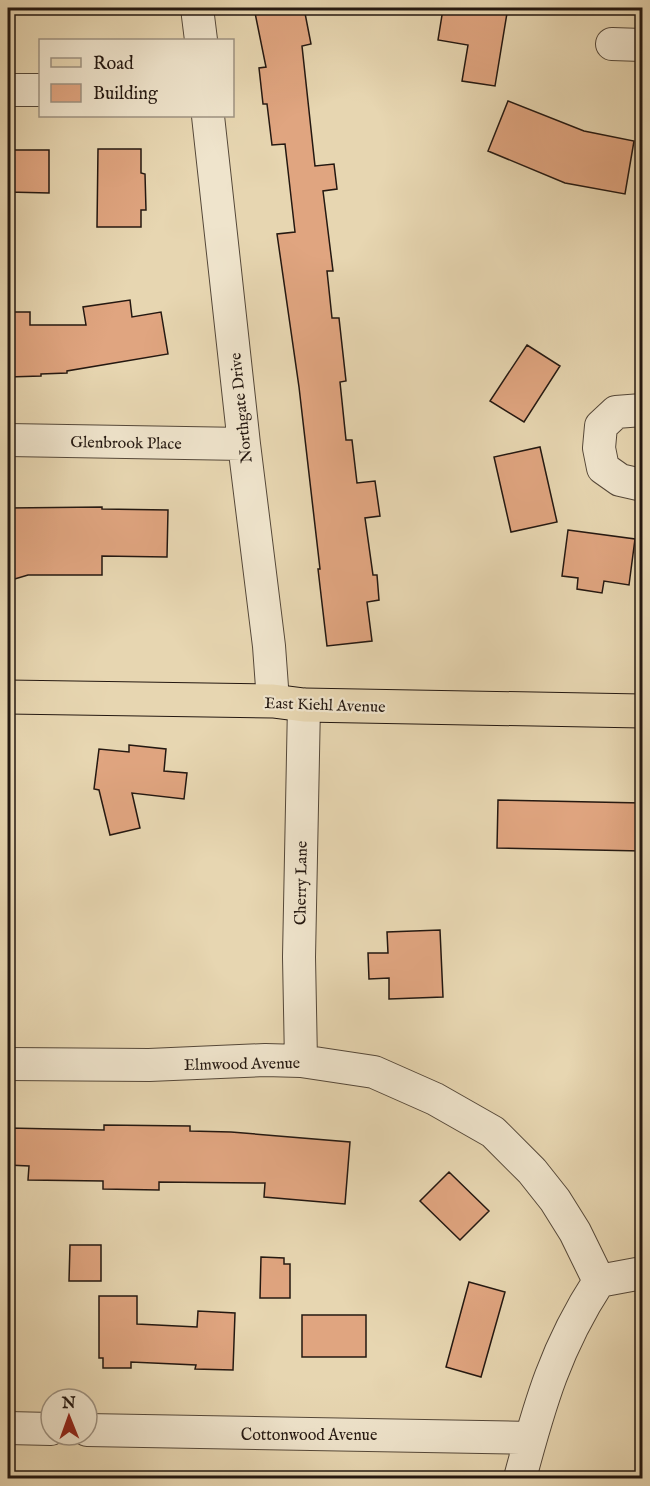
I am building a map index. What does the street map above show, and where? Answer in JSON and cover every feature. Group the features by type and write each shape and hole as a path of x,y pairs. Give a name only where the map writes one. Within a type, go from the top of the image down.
{"main road":[{"name":"East Kiehl Avenue","path":"8,697 642,711"}],"street":[{"path":"197,8 201,39"},
{"path":"612,44 642,45"},
{"path":"8,90 39,90"},
{"name":"Northgate Drive","path":"208,117 269,646 289,703"},
{"path":"642,410 615,412 601,426 599,448 603,468 620,480 642,485"},
{"name":"Glenbrook Place","path":"8,440 244,444"},
{"name":"Cherry Lane","path":"289,703 300,875 300,1061"},
{"name":"Elmwood Avenue","path":"8,1064 149,1065 265,1060 300,1061 374,1072 435,1099 493,1132 532,1171 555,1200 575,1232 599,1281"},
{"path":"520,1479 540,1405 557,1356 580,1310 599,1281 642,1272"},
{"path":"8,1428 39,1429"},
{"name":"Cottonwood Avenue","path":"99,1430 531,1438"}],"building":[{"path":"254,8 304,8 311,44 302,46 315,166 334,164 337,189 323,191 333,271 327,271 332,318 339,318 346,381 340,382 346,440 352,440 357,483 375,481 380,516 365,518 373,575 377,575 379,600 367,602 372,641 327,646 299,387 277,234 295,232 285,144 272,145 267,104 263,104 259,68 266,67"},
{"path":"476,8 507,13 495,86 462,81 468,45 438,40 443,9 476,14"},
{"path":"508,101 584,131 634,141 625,194 565,183 488,151"},
{"path":"98,149 141,149 141,173 145,174 146,210 141,210 141,227 97,227"},
{"path":"8,150 49,150 49,193 8,192"},
{"path":"130,300 132,317 161,312 168,354 67,371 67,373 8,377 8,312 30,312 30,325 86,325 83,307"},
{"path":"527,345 560,366 524,422 490,401"},
{"path":"540,447 557,522 511,532 494,457"},
{"path":"102,507 102,509 168,510 167,557 102,556 102,575 28,575 8,581 8,508"},
{"path":"568,530 635,539 629,585 604,581 602,593 577,589 578,578 562,576"},
{"path":"129,745 166,749 164,771 187,773 184,799 132,793 140,828 110,835 99,790 94,789 99,749 129,752"},
{"path":"498,800 642,803 642,851 497,848"},
{"path":"440,930 443,997 389,999 389,978 369,979 368,953 388,953 387,932"},
{"path":"104,1125 190,1126 190,1131 231,1132 350,1142 345,1204 264,1197 265,1183 159,1182 159,1190 103,1189 103,1181 28,1180 29,1166 8,1165 8,1128 104,1130"},
{"path":"449,1172 489,1211 460,1240 420,1201"},
{"path":"70,1245 101,1245 101,1281 69,1281"},
{"path":"261,1257 284,1258 284,1264 290,1264 290,1298 260,1298"},
{"path":"469,1282 505,1292 481,1377 446,1367"},
{"path":"99,1296 137,1296 137,1324 197,1327 198,1311 235,1313 233,1370 195,1369 196,1365 131,1362 131,1368 103,1368 103,1358 99,1358"},
{"path":"302,1315 366,1315 366,1357 302,1357"}]}
